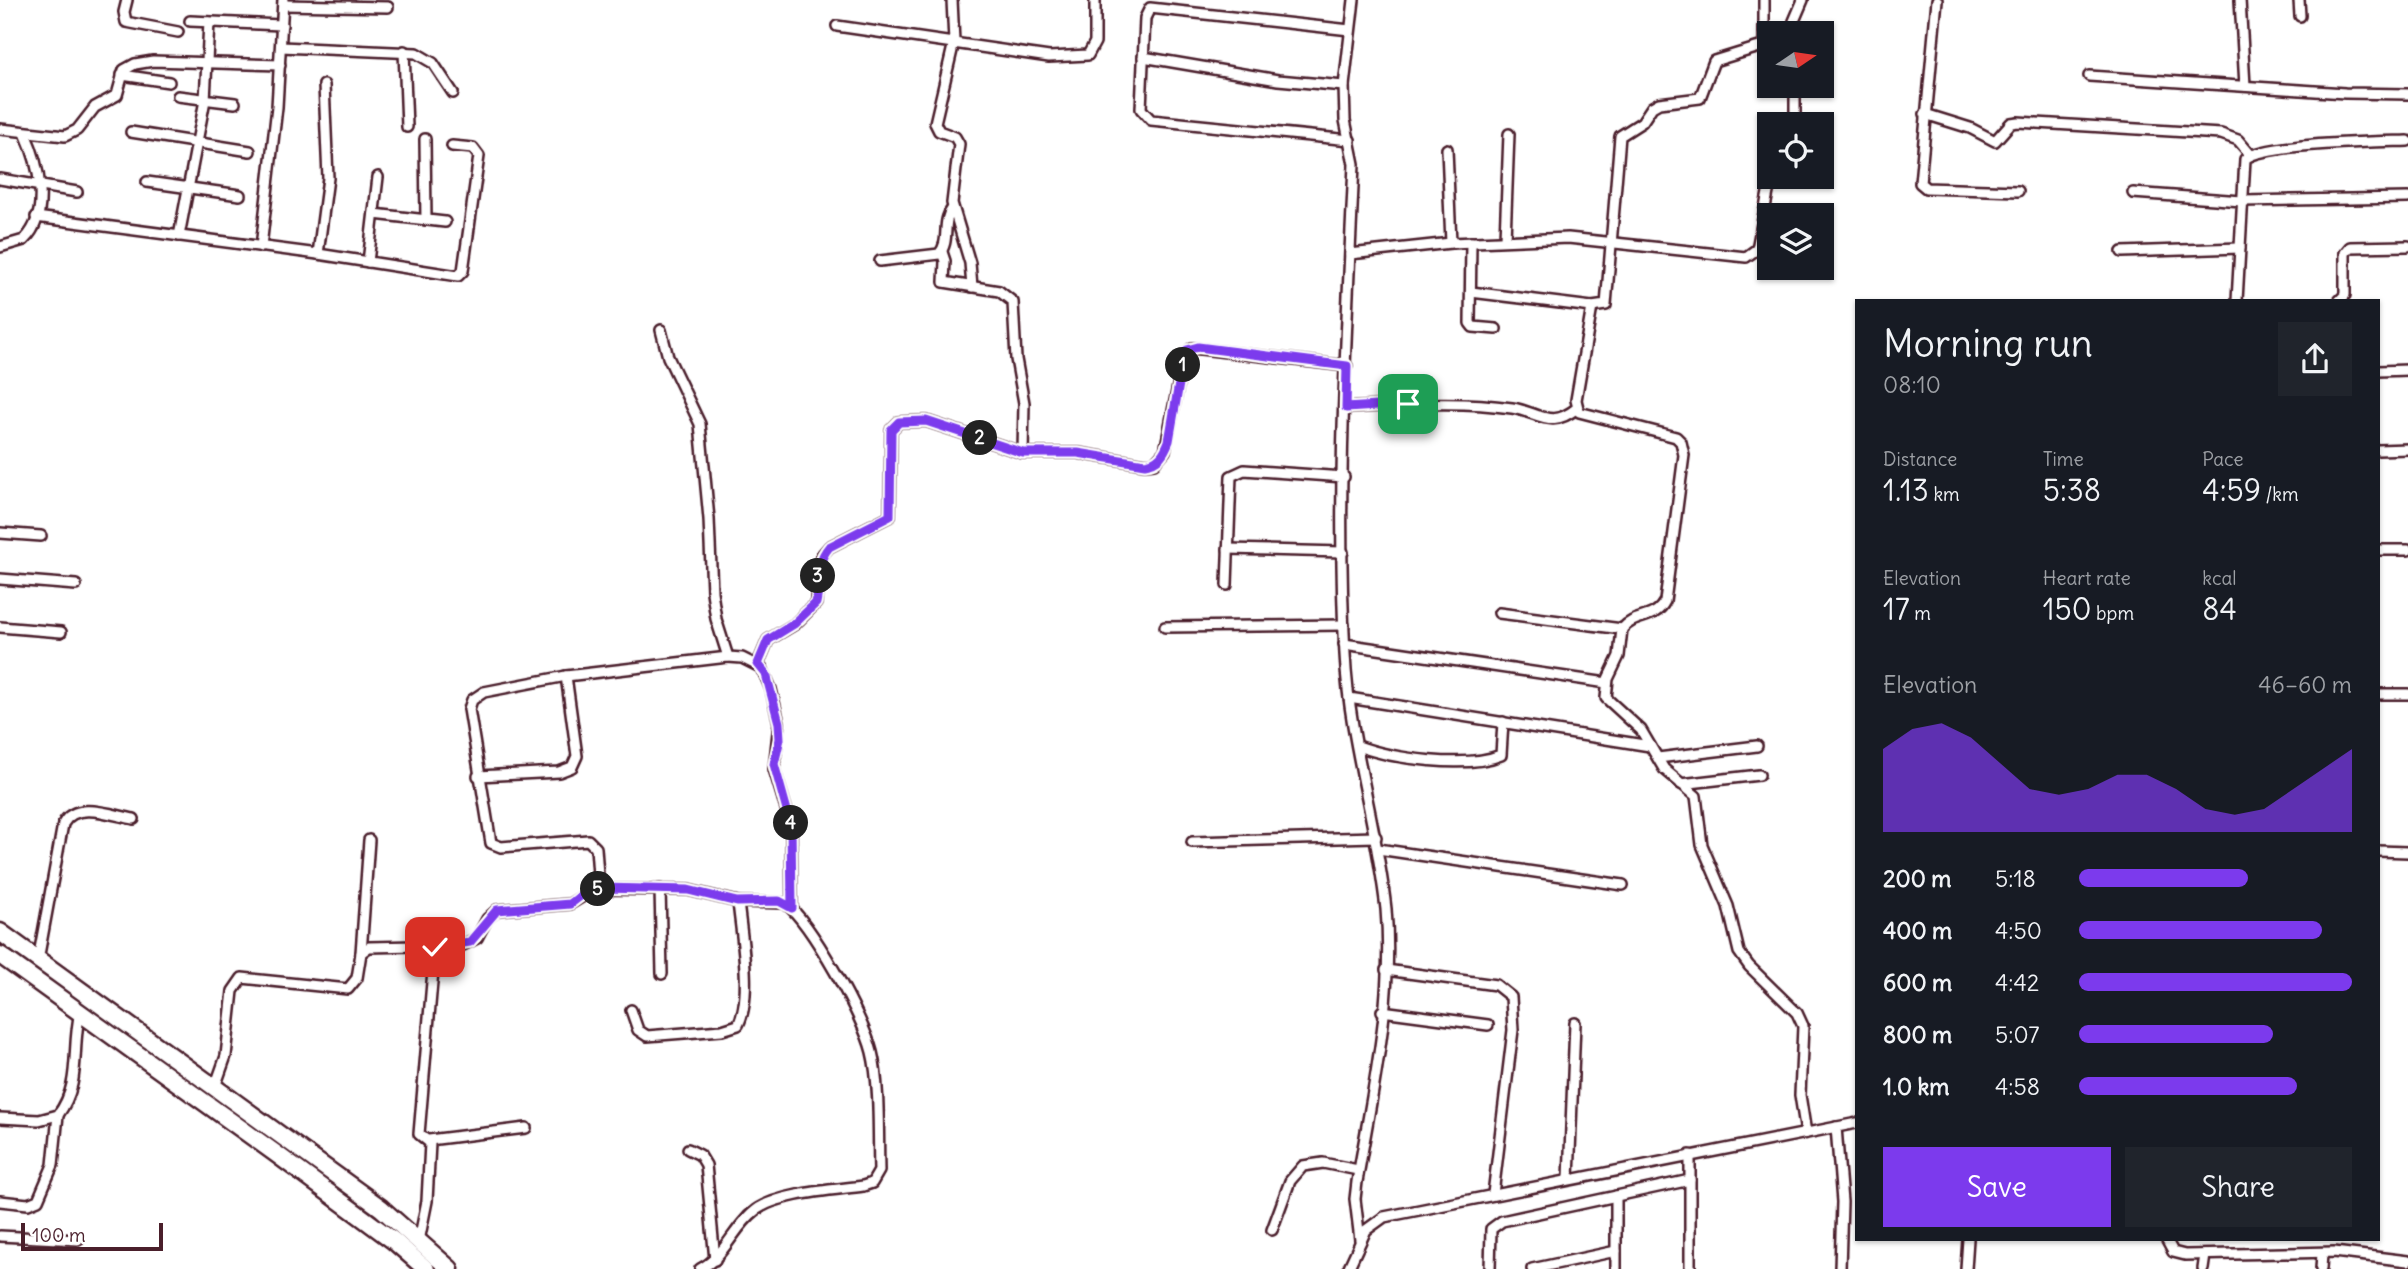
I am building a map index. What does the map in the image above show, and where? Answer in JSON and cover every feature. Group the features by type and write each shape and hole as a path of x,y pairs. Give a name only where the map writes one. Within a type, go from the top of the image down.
{"highway":[{"path":"0,932 381,1208 450,1269"},
{"path":"0,955 394,1241 426,1269"}],"street":[{"path":"127,0 124,12 126,22 178,32"},
{"path":"952,0 954,42 936,123 939,131 954,137 959,144 953,209 970,263 972,287"},
{"path":"837,26 1049,57 1083,57 1088,55 1095,43 1095,0"},
{"path":"1354,0 1344,86 1354,163 1344,477 1344,644 1349,698 1376,837 1386,911 1386,970 1376,1072 1355,1199 1360,1240"},
{"path":"1764,0 1765,21"},
{"path":"1794,21 1803,0"},
{"path":"1937,0 1918,179 1922,186 2018,191"},
{"path":"2240,0 2245,86"},
{"path":"2298,0 2300,16"},
{"path":"261,247 281,65 283,3 388,6"},
{"path":"1350,30 1150,8 1145,18 1141,109 1151,120 1350,140"},
{"path":"190,21 282,25"},
{"path":"180,236 205,100 209,22"},
{"path":"281,47 404,51 428,58 453,93"},
{"path":"1471,292 1603,307 1608,301 1620,136 1642,122 1652,107 1659,103 1700,97 1714,61 1757,47"},
{"path":"404,51 407,127"},
{"path":"1143,57 1278,80 1344,86"},
{"path":"0,129 59,137 71,134 96,107 117,95 122,75 128,66 143,62 281,65"},
{"path":"122,75 169,82"},
{"path":"2089,76 2408,94"},
{"path":"318,254 328,178 324,85"},
{"path":"178,96 235,103"},
{"path":"1925,114 1970,128 1995,141 2011,123 2018,122 2221,134 2238,140 2250,154"},
{"path":"131,132 250,150"},
{"path":"0,247 24,240 36,217 40,186 38,166 25,133"},
{"path":"1505,239 1510,134"},
{"path":"425,139 426,220"},
{"path":"2237,299 2243,162 2250,154 2408,141"},
{"path":"36,217 461,275 479,156 473,148 452,146"},
{"path":"1447,149 1451,243"},
{"path":"368,262 378,177"},
{"path":"0,179 77,192"},
{"path":"147,181 240,195"},
{"path":"1350,254 1505,239 1568,238 1746,257 1757,249 1769,189"},
{"path":"2133,193 2242,201 2408,198"},
{"path":"953,209 947,216 942,252 945,261 943,281 999,291 1013,302 1016,359 1024,403 1023,453"},
{"path":"374,214 445,222"},
{"path":"1471,242 1470,323 1473,327 1496,330"},
{"path":"2341,299 2344,295 2345,253 2350,247 2408,246"},
{"path":"2122,251 2240,248"},
{"path":"880,261 933,257 942,252"},
{"path":"1346,408 1466,404 1514,408 1546,419 1569,415 1577,408 1592,307"},
{"path":"661,330 668,357 700,424 709,519 712,592 716,619 728,657"},
{"path":"758,664 768,640 794,624 816,603 818,564 829,547 890,516 891,430 899,422 923,421 1023,453 1078,453 1145,464 1154,463 1166,451 1184,355 1192,348 1347,366"},
{"path":"2380,372 2408,370"},
{"path":"1577,408 1582,415 1676,437 1683,448 1665,601 1655,615 1633,620 1622,629 1619,656 1605,694 1608,702 1640,730 1664,769 1696,796 1702,845 1728,906 1739,952 1749,966 1801,1018 1804,1042 1800,1095 1806,1133"},
{"path":"2380,450 2408,449"},
{"path":"1227,584 1228,490 1231,476 1236,472 1344,477"},
{"path":"0,533 41,536"},
{"path":"1228,549 1343,552"},
{"path":"2380,550 2408,550"},
{"path":"0,579 76,586"},
{"path":"1499,613 1622,629"},
{"path":"1165,627 1344,625"},
{"path":"0,627 61,632"},
{"path":"1344,644 1607,683"},
{"path":"599,888 596,848 588,840 501,847 491,843 469,723 472,700 484,692 566,676 728,657 758,664 768,681 779,723 780,739 774,764 791,825 792,908"},
{"path":"478,776 559,772 572,767 576,761 576,747 566,676"},
{"path":"2380,694 2408,694"},
{"path":"1349,698 1650,746"},
{"path":"1358,746 1383,754 1461,763 1501,755 1503,722"},
{"path":"1658,758 1757,746"},
{"path":"1681,784 1759,775"},
{"path":"38,960 67,816 73,811 86,811 134,819"},
{"path":"1192,842 1376,837"},
{"path":"215,1087 226,1056 233,991 238,981 248,977 348,989 357,978 369,840"},
{"path":"1378,849 1623,885"},
{"path":"2380,851 2408,852"},
{"path":"361,953 376,946 435,947 470,942 497,910 570,904 582,894 599,888 699,892 737,902 779,901 792,908 833,969 872,1048 879,1171 872,1183 863,1186 765,1205 748,1217 715,1260 699,1269"},
{"path":"660,890 662,974"},
{"path":"631,1010 638,1030 648,1037 722,1030 738,1025 743,1009 744,976 737,902"},
{"path":"435,947 419,1134 422,1139 429,1140 526,1128"},
{"path":"1386,970 1496,985 1511,997 1513,1030 1493,1194"},
{"path":"1382,1011 1488,1025"},
{"path":"0,1201 28,1204 38,1200 53,1165 58,1115 72,1093 75,1032 80,1013"},
{"path":"1569,1179 1575,1023"},
{"path":"0,1118 39,1120 58,1115"},
{"path":"1348,1269 1360,1240 1371,1224 1384,1217 1855,1123"},
{"path":"1836,1127 1842,1202 1840,1269"},
{"path":"419,1241 427,1200 429,1140"},
{"path":"688,1149 700,1155 706,1165 715,1260"},
{"path":"1690,1156 1690,1269"},
{"path":"1272,1230 1290,1181 1303,1166 1324,1163 1358,1170"},
{"path":"1490,1269 1491,1229 1495,1225 1690,1180"},
{"path":"1616,1196 1616,1269"},
{"path":"0,1237 78,1240"},
{"path":"1966,1269 1968,1241"},
{"path":"2167,1241 2173,1252 2205,1255 2322,1253 2408,1261"},
{"path":"1531,1269 1616,1251"},
{"path":"2321,1269 2322,1253"},
{"path":"2203,1269 2205,1255"}],"route":[{"path":"435,947 454,947 477,938 487,919 497,910 562,906 575,902 587,891 603,888 688,890 737,902 779,901 792,908 791,825 775,776 774,764 780,739 779,723 766,674 758,664 768,640 789,628 813,608 818,596 818,564 829,547 890,516 893,425 899,422 926,421 1023,453 1078,453 1145,464 1154,463 1166,451 1169,441 1184,355 1187,350 1198,347 1347,366 1346,408 1408,404"}]}
